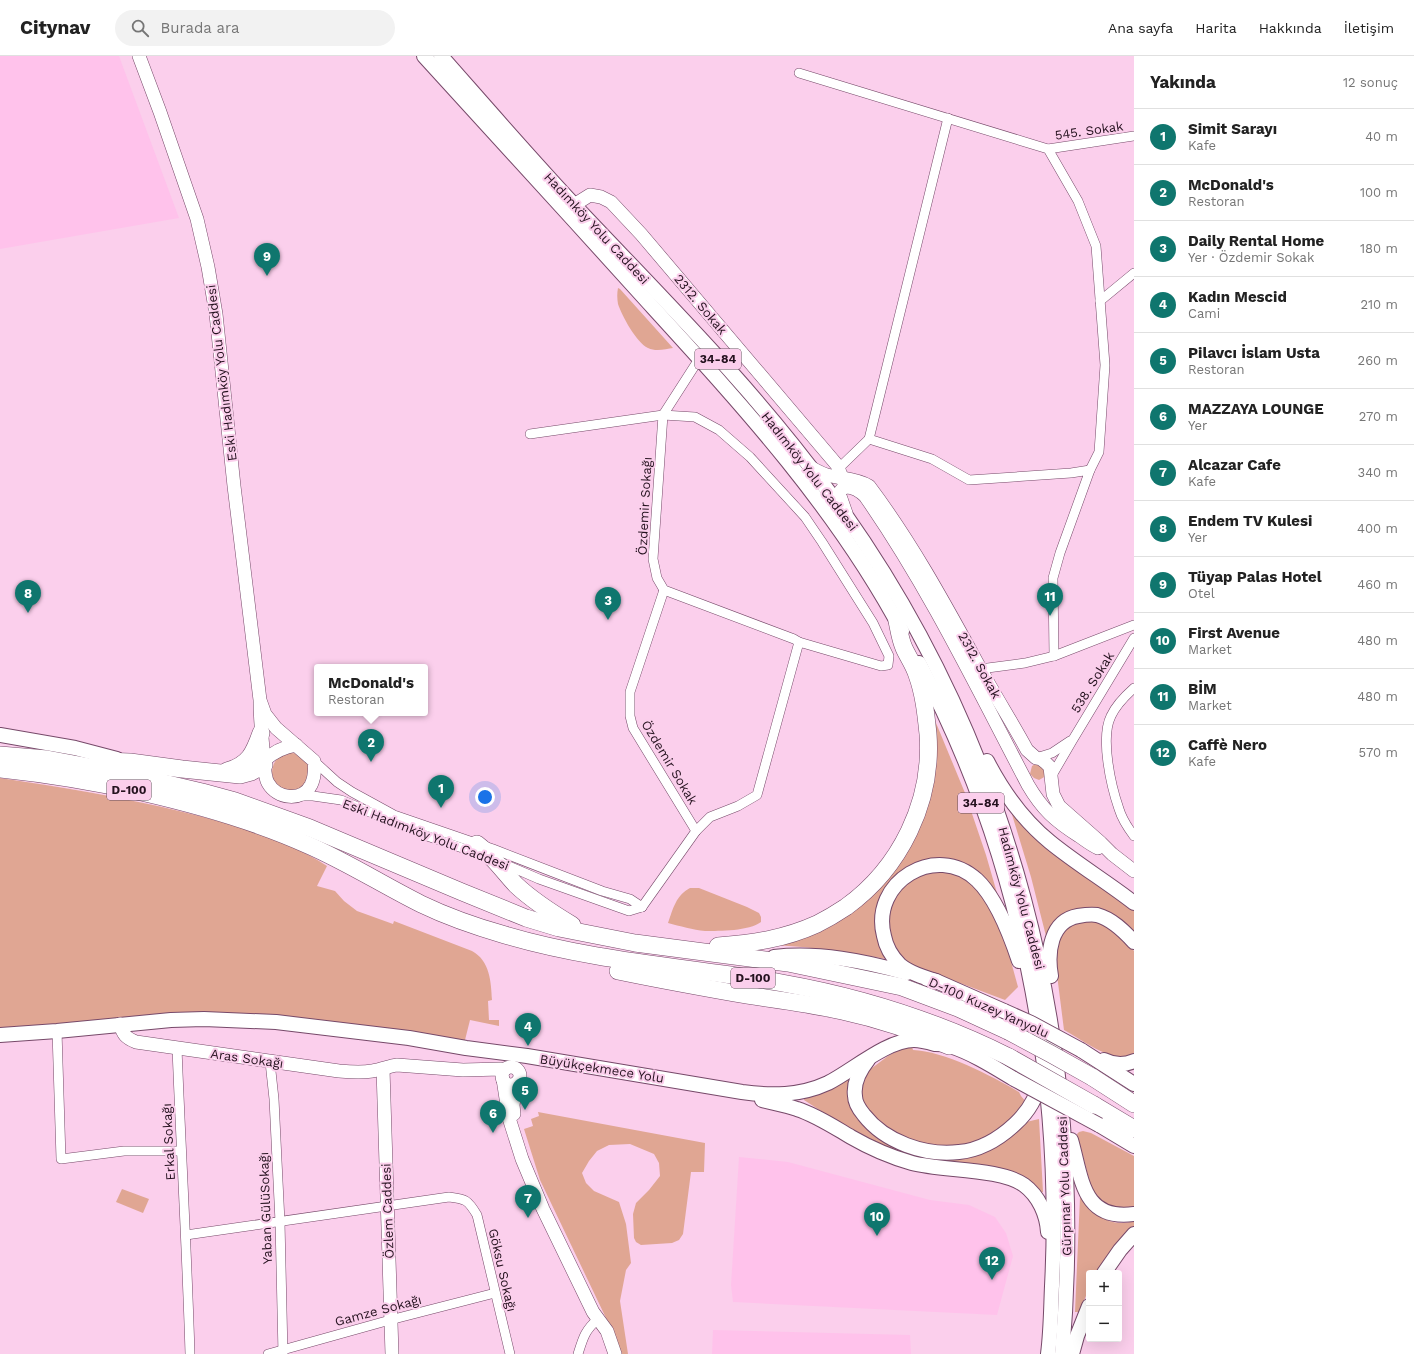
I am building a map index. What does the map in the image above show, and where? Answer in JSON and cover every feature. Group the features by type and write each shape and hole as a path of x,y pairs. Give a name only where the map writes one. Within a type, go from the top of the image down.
{"highway":[{"path":"678,949 738,944 774,939 800,931 819,923 840,910 870,887 885,871 916,818 923,791 928,757 928,735 922,690 916,672 903,646 897,621"},
{"path":"218,773 233,770 245,763 255,750 260,733"},
{"name":"D-100","path":"0,755 61,762 121,773 234,800 310,828 526,918 585,934 678,949 788,963 902,987 958,1008 1008,1031 1092,1077 1134,1104"},
{"path":"61,762 130,762 218,773 240,774 251,772 260,768 264,763"},
{"name":"D-100","path":"0,769 60,776 126,789 236,817 308,844 422,905 449,917 528,942 594,956 750,978 830,993 888,1008 983,1044 1009,1056 1134,1129"},
{"path":"476,844 492,858 516,885 538,904 585,934"},
{"path":"489,930 500,938 535,952 561,959 666,981 843,1011 917,1032 949,1046"}],"main road":[{"name":"Hadımköy Yolu Caddesi","path":"424,56 763,431 820,502 862,563 897,621 935,695 979,797 1015,912 1033,997"},
{"name":"Hadımköy Yolu Caddesi","path":"441,56 574,205 648,282 734,376 810,467 849,519 875,559 927,648 950,695 986,780 1015,865 1039,958 1050,1018"},
{"path":"950,695 963,711 970,723 994,775 1004,791 1025,818 1050,842 1134,903"},
{"path":"0,735 75,748 130,762 202,792"},
{"path":"936,981 922,977 907,970 896,961 886,942 882,922 887,897 898,882 915,871 937,865 954,867 965,872 976,879 984,888 1006,927 1033,997"},
{"path":"1050,1018 1053,998 1049,960 1051,942 1056,932 1066,921 1075,917 1097,915 1115,924 1134,942"},
{"name":"D-100 Kuzey Yanyolu","path":"761,959 792,955 841,959 891,968 936,981 1031,1023 1081,1050 1134,1084"},
{"name":"34-84","path":"1033,997 1043,1060"},
{"name":"Gürpınar Yolu Caddesi","path":"1050,1018 1063,1118 1068,1219 1067,1278 1062,1354"},
{"name":"Büyükçekmece Yolu","path":"0,1035 171,1020 246,1020 409,1038 713,1087"},
{"path":"713,1087 755,1094 786,1095 808,1090 827,1083 889,1047 907,1041 918,1040 949,1046 973,1056 1099,1125 1134,1146"},
{"path":"1081,1050 1109,1063 1119,1065 1128,1064 1134,1061"},
{"path":"871,1057 858,1075 855,1085 856,1103 868,1120 877,1129 901,1143 916,1148 948,1153 974,1149 987,1144 1010,1129 1020,1120 1034,1100 1039,1089 1043,1060"},
{"name":"Gürpınar Yolu Caddesi","path":"1043,1060 1050,1124 1054,1196 1053,1271 1048,1354"},
{"path":"713,1087 748,1098 798,1109 870,1147 912,1163 936,1168 990,1174 1013,1179 1024,1185 1034,1195 1041,1206 1046,1222 1053,1271"},
{"path":"1063,1118 1070,1133 1082,1183 1094,1204 1102,1210 1112,1214 1134,1214"},
{"path":"1106,1270 1120,1250 1134,1234"},
{"path":"1072,1354 1086,1314"}],"street":[{"name":"Eski Hadımköy Yolu Caddesi","path":"139,56 197,219 208,267 216,314 239,532 260,700 260,733 265,775 268,783 274,791 282,796 313,796 341,800 428,832 492,858 520,872 629,911 642,907"},
{"path":"799,73 1048,148 1078,201 1096,246 1104,365 1100,444 1099,452 1090,470 1060,553 1053,578 1054,656"},
{"path":"849,519 839,493 842,478 869,439 948,118"},
{"name":"545. Sokak","path":"1048,148 1134,136"},
{"name":"2312. Sokak","path":"574,205 590,195 601,197 611,202 689,289 842,478 850,486 865,496 908,563 964,662 1021,773 1043,808 1062,825 1095,846 1112,854"},
{"path":"1100,301 1134,273"},
{"name":"Özdemir Sokağı","path":"664,590 657,578 653,559 663,415 699,359"},
{"path":"530,434 663,415 695,418 719,430 750,457 800,511 822,542 872,623 889,656 888,665 881,666 868,663 799,642 664,590"},
{"path":"869,439 932,459 969,480 1071,473 1090,470"},
{"name":"2312. Sokak","path":"810,467 830,476 851,479 869,486 936,589 1027,750 1050,767 1053,794 1059,806 1112,854 1134,871"},
{"name":"Özdemir Sokak","path":"664,590 630,692 630,716 633,728 696,831"},
{"path":"980,669 1025,663 1054,656 1134,625"},
{"name":"538. Sokak","path":"1051,778 1072,740 1134,638"},
{"path":"642,907 696,831 710,817 738,806 757,795 799,642"},
{"path":"1134,688 1116,707 1110,716 1106,735 1109,765 1119,810 1123,820 1134,836"},
{"name":"Eski Hadımköy Yolu Caddesi","path":"260,700 265,714 276,728 337,782 362,799 428,832 476,844 630,900 642,907"},
{"name":"538. Sokak","path":"1036,758 1052,753 1072,740"},
{"path":"264,763 269,757 283,748 296,745"},
{"path":"1021,773 1028,761 1036,758"},
{"path":"297,796 306,792 311,786 315,772 314,761"},
{"path":"1028,785 1038,787 1043,785 1051,778"},
{"path":"539,879 549,870"},
{"name":"Aras Sokağı","path":"120,1024 122,1034 136,1042 270,1062 359,1072 383,1069 387,1066 398,1065 463,1070 501,1068 506,1080"},
{"path":"57,1031 62,1159 124,1151 181,1151"},
{"name":"Erkal Sokağı","path":"178,1048 190,1354"},
{"path":"497,1052 502,1059 513,1105 513,1113 524,1151 555,1223 597,1310 598,1319 607,1331 615,1354"},
{"path":"506,1080 519,1079 527,1056"},
{"name":"Yaban GülüSokağı","path":"270,1062 274,1099 280,1222 283,1352"},
{"name":"Aras Sokağı","path":"506,1080 511,1067 516,1068 519,1072 519,1079"},
{"name":"Özlem Caddesi","path":"383,1069 386,1207 392,1354"},
{"name":"Göksu Sokağı","path":"386,1207 449,1198 460,1199 470,1203 477,1215 510,1354"},
{"path":"186,1235 386,1207"},
{"name":"Gamze Sokağı","path":"268,1354 283,1352 390,1320 495,1293"},
{"path":"578,1354 583,1336 587,1329 598,1319"}],"shaded area":[{"path":"0,56 119,56 179,218 0,249"},
{"path":"618,288 673,348 654,350 643,345 626,322 620,309 617,300"},
{"path":"934,718 965,793 986,855 999,900 946,861 884,894 886,959 830,950 774,945 896,866"},
{"path":"291,753 304,759 310,772 304,785 291,791 278,785 272,772 278,759"},
{"path":"1037,763 1042,764 1046,776 1039,780 1030,774 1032,766"},
{"path":"0,778 92,793 183,812 239,827 293,847 327,866 317,886 335,891 344,901 357,911 393,924 394,921 472,951 478,955 486,966 490,979 492,1000 488,1001 489,1020 499,1020 499,1026 470,1020 465,1040 264,1017 0,1032"},
{"path":"1010,808 1134,911 1134,935 1097,910 1046,936 1031,877"},
{"path":"929,871 948,871 963,876 975,885 986,899 1007,947 1018,987 1005,1000 912,965 901,956 890,937 889,910 901,886"},
{"path":"690,888 699,888 747,907 759,913 761,922 742,929 726,931 696,930 668,923 678,898"},
{"path":"1088,918 1111,926 1134,951 1134,1054 1126,1057 1117,1057 1098,1050 1064,1030 1054,951 1056,942 1067,926"},
{"path":"912,1047 913,1050 925,1051 968,1065 1019,1092 1027,1103 1020,1112 982,1142 943,1147 915,1142 894,1134 868,1114 860,1099 862,1084 866,1074 888,1056 899,1050"},
{"path":"850,1078 847,1090 848,1099 859,1118 949,1158 1026,1122 1039,1119 1043,1192 1038,1194 1035,1190 905,1156 853,1130 804,1100 804,1098"},
{"path":"538,1112 705,1143 704,1172 691,1172 683,1234 679,1240 672,1243 641,1245 636,1242 634,1238 633,1214 636,1203 660,1176 659,1163 654,1154 630,1144 609,1145 597,1151 582,1173 586,1183 594,1191 619,1202 626,1224 631,1263 626,1270 620,1301 628,1354 621,1354 617,1341 540,1180 524,1129 533,1126 531,1119 539,1116"},
{"path":"1083,1131 1091,1133 1134,1156 1134,1208 1127,1210 1100,1203 1088,1184 1090,1183 1077,1134"},
{"path":"739,1157 788,1162 930,1200 969,1205 995,1217 1006,1233 1013,1256 997,1315 733,1302 731,1285"},
{"path":"122,1189 149,1199 143,1213 116,1202"},
{"path":"1080,1197 1091,1209 1103,1218 1118,1223 1134,1221 1134,1227 1114,1248 1099,1270 1086,1270 1086,1296 1079,1312 1075,1312"},
{"path":"713,1330 910,1335 911,1354 712,1354"}],"place":[{"name":"Tüyap Palas Hotel","path":"267,276"},
{"name":"Endem TV Kulesi","path":"28,613"},
{"name":"BİM","path":"1050,616"},
{"name":"Daily Rental Home","path":"608,620"},
{"name":"McDonald's","path":"371,762"},
{"name":"Simit Sarayı","path":"441,808"},
{"name":"Kadın Mescid","path":"528,1046"},
{"name":"Pilavcı İslam Usta","path":"525,1110"},
{"name":"MAZZAYA LOUNGE","path":"493,1133"},
{"name":"Alcazar Cafe","path":"528,1218"},
{"name":"First Avenue","path":"877,1236"},
{"name":"Caffè Nero","path":"992,1280"}]}
